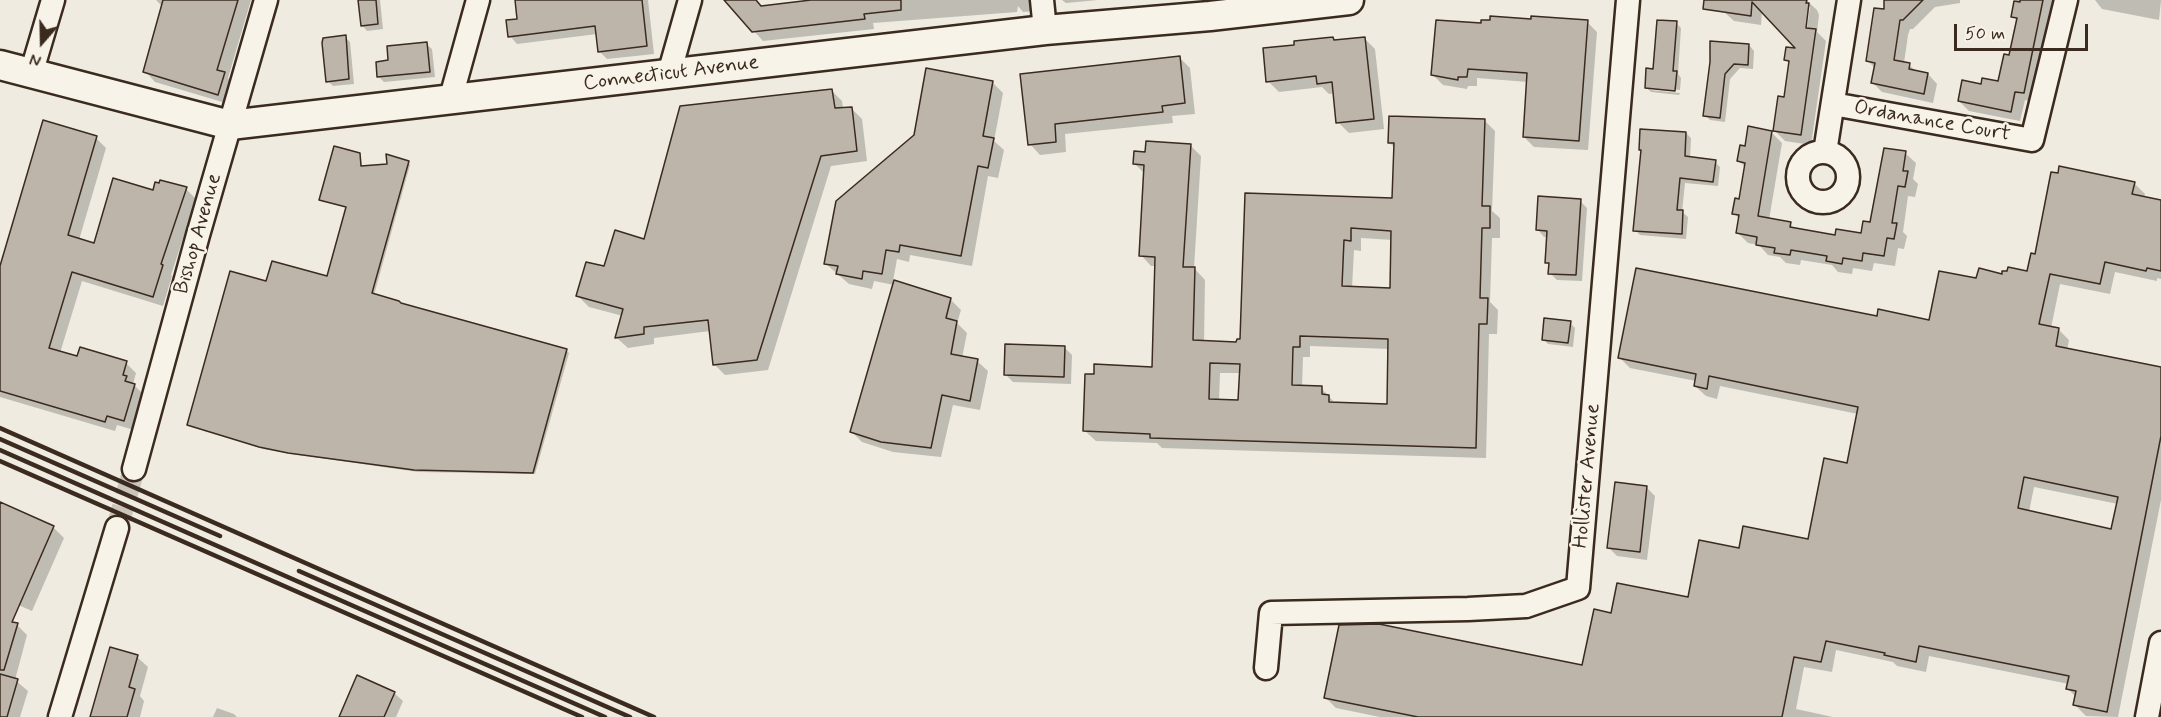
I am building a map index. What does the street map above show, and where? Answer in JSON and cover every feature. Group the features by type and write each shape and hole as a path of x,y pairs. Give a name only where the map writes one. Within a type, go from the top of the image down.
{"main road":[{"name":"Connecticut Avenue","path":"0,65 230,125 450,101 1211,8 1349,0"}],"street":[{"path":"31,74 53,0"},
{"name":"Bishop Avenue","path":"134,470 266,0"},
{"path":"450,101 478,0"},
{"path":"669,74 690,0"},
{"path":"1042,0 1045,30"},
{"name":"Hollister Avenue","path":"1266,668 1271,613 1526,606 1578,588 1628,0"},
{"path":"1825,152 1849,0"},
{"name":"Ordanance Court","path":"1833,104 2032,140 2066,0"},
{"path":"60,717 117,528"},
{"path":"2147,717 2161,643"}],"building":[{"path":"163,0 238,0 217,70 225,72 218,95 143,72"},
{"path":"358,0 376,0 378,24 361,26"},
{"path":"515,0 642,0 647,46 598,52 595,26 508,37 506,20 517,19"},
{"path":"724,0 756,0 761,6 811,0 901,0 901,10 864,14 865,19 752,32"},
{"path":"1704,0 1807,0 1806,3 1809,3 1806,28 1816,29 1801,135 1773,131 1778,96 1784,97 1789,61 1784,60 1786,47 1795,48 1752,2 1751,16 1703,9"},
{"path":"1884,0 1923,0 1903,20 1900,20 1894,60 1910,63 1909,69 1928,73 1924,94 1871,83 1875,63 1866,61 1874,8 1884,9"},
{"path":"2020,0 2043,0 2024,93 2015,92 2011,112 1958,101 1962,80 1981,84 1982,78 1998,81 2004,54 2009,55 2017,18 2011,17 2014,1 2020,2"},
{"path":"1490,16 1588,20 1579,141 1523,137 1527,73 1468,69 1467,77 1458,77 1458,80 1431,75 1436,20 1481,23 1481,20 1490,20"},
{"path":"1657,20 1677,21 1673,71 1677,71 1675,91 1645,88 1646,68 1653,69"},
{"path":"346,35 349,79 326,82 323,38"},
{"path":"1333,37 1334,40 1365,37 1374,119 1336,123 1332,82 1317,84 1316,76 1266,82 1263,48 1294,45 1294,41"},
{"path":"1710,41 1749,44 1748,65 1734,64 1725,74 1720,118 1703,116 1710,62"},
{"path":"427,42 430,72 377,77 376,62 388,60 387,46"},
{"path":"1180,56 1185,103 1162,106 1163,112 1055,124 1056,142 1028,145 1020,74"},
{"path":"926,68 993,81 983,136 994,138 988,168 978,166 961,256 900,245 899,252 886,250 882,274 863,271 862,279 836,274 838,266 824,264 836,201 914,135"},
{"path":"832,89 835,108 852,107 857,151 821,156 757,360 713,365 708,320 644,327 644,334 615,338 623,309 576,296 586,262 604,266 615,230 644,239 680,106"},
{"path":"1389,116 1485,119 1482,206 1490,206 1490,228 1482,228 1480,298 1488,298 1487,324 1479,324 1476,448 1150,438 1150,434 1083,431 1085,374 1094,374 1094,364 1152,367 1155,257 1139,256 1144,165 1133,164 1134,151 1145,152 1146,141 1191,144 1183,267 1195,267 1193,340 1236,342 1240,339 1245,193 1392,198 1394,143 1388,143","holes":["1351,228 1391,231 1390,288 1342,286 1344,240 1351,241","1300,336 1388,339 1387,404 1329,402 1329,395 1322,394 1322,386 1292,385 1293,347 1300,347","1210,363 1240,364 1238,400 1209,399"]},
{"path":"43,120 97,136 68,235 94,243 113,178 153,190 155,182 159,183 160,180 187,187 161,264 163,265 153,297 72,272 49,348 77,356 80,347 127,361 123,375 127,376 125,381 135,384 124,421 107,416 105,422 0,391 0,266"},
{"path":"1748,126 1772,131 1758,216 1791,222 1790,227 1835,235 1836,229 1861,233 1863,221 1870,222 1884,148 1906,151 1903,171 1908,171 1905,187 1898,186 1892,223 1897,223 1894,239 1887,238 1884,256 1863,253 1862,261 1843,258 1842,264 1826,261 1827,256 1791,250 1790,255 1774,253 1775,248 1756,245 1757,237 1736,233 1739,215 1732,214 1735,198 1739,199 1745,163 1737,161 1740,145 1745,146"},
{"path":"1640,129 1686,132 1685,156 1716,160 1713,182 1680,178 1677,210 1683,210 1682,234 1633,231 1641,150 1639,150"},
{"path":"334,146 360,153 361,166 387,164 386,154 409,161 372,293 567,349 533,473 414,470 288,453 259,447 187,425 230,271 266,281 272,261 327,276 346,207 319,200"},
{"path":"2059,166 2135,182 2132,194 2161,200 2161,271 2147,268 2146,271 2105,262 2100,284 2050,274 2039,324 2059,328 2056,346 2161,367 2161,436 2107,712 2073,705 2076,691 2066,689 2069,676 1919,646 1916,662 1826,641 1821,662 1794,657 1782,717 1418,717 1324,698 1339,625 1379,624 1582,665 1594,609 1611,613 1617,583 1688,597 1699,540 1739,548 1743,526 1808,539 1824,458 1847,463 1858,407 1709,376 1707,389 1694,386 1696,374 1618,358 1636,268 1877,316 1878,309 1929,320 1939,271 1976,278 1979,268 2002,274 2002,271 2007,271 2008,267 2027,271 2031,253 2035,254 2051,172 2058,173","holes":["2024,477 2118,497 2111,529 2018,508"]},
{"path":"1538,196 1581,199 1576,275 1548,274 1549,263 1545,263 1547,231 1536,230"},
{"path":"894,280 951,298 946,318 957,321 951,354 978,359 970,401 942,395 931,448 881,442 850,432"},
{"path":"1544,318 1571,321 1568,343 1542,340"},
{"path":"1005,344 1065,346 1064,377 1004,375"},
{"path":"1615,482 1647,486 1640,552 1607,548"},
{"path":"0,502 54,526 12,622 18,623 4,670 0,670"},
{"path":"110,647 138,655 129,687 135,689 127,717 90,717"},
{"path":"0,674 18,679 7,717 0,717"},
{"path":"357,675 395,692 384,717 339,717"}],"tunnel":[{"path":"117,528 134,469"}],"railway":[{"path":"0,428 654,717"},
{"path":"0,439 220,536"},
{"path":"0,450 605,717"},
{"path":"0,461 582,717"},
{"path":"299,571 630,717"}]}
